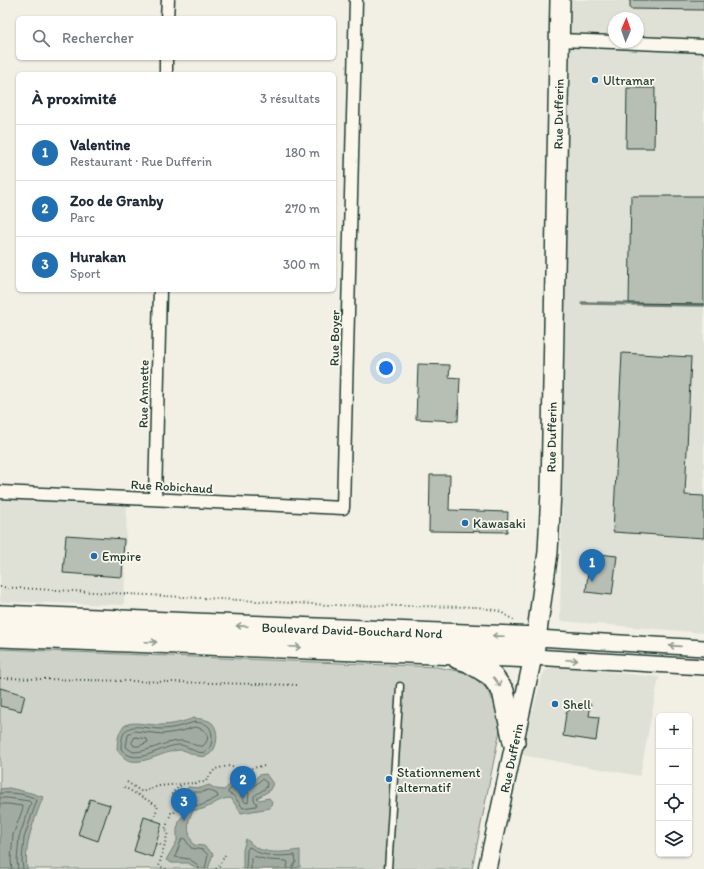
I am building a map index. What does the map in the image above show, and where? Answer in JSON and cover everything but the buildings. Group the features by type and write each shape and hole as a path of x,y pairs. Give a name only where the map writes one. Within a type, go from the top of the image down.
{"highway":[{"name":"Boulevard David-Bouchard Nord","path":"0,616 211,625 535,648"},
{"name":"Boulevard David-Bouchard Nord","path":"0,636 438,653 535,648"},
{"path":"438,653 468,661 491,675 503,691 514,742"}],"main road":[{"name":"Rue Dufferin","path":"487,869 535,648 548,552 551,491 560,0"}],"street":[{"path":"167,16 168,0"},
{"name":"Rue Boyer","path":"343,508 356,0"},
{"path":"559,40 608,42"},
{"path":"644,43 704,46"},
{"path":"166,60 166,72"},
{"name":"Rue Annette","path":"154,499 160,292"},
{"name":"Rue Robichaud","path":"0,492 343,508"},
{"name":"Boulevard David-Bouchard Nord","path":"535,648 704,648"},
{"name":"Boulevard David-Bouchard Nord","path":"535,648 704,667"}],"lane":[{"path":"129,628 211,625"},
{"path":"388,869 400,686"}],"path":[{"path":"0,587 330,605 478,607 499,611 520,623 535,648"},
{"path":"0,678 299,685"},
{"path":"127,782 142,792 159,786 205,782 215,769 228,766 243,770 263,766 266,767"},
{"path":"166,869 159,866 168,832 165,830 171,813 174,813 178,804 172,794 175,790 185,784"},
{"path":"124,787 158,806 153,820"},
{"path":"156,843 164,846"},
{"path":"216,869 220,865 225,855"}],"shaded area":[{"path":"570,0 704,0 704,633 560,621"},
{"path":"0,499 127,504 124,605 0,602"},
{"path":"0,649 437,667 468,673 485,687 496,705 500,730 472,869 0,869"},
{"path":"555,666 659,677 640,776 521,755 542,676 545,671"}],"water":[{"path":"194,718 203,719 210,722 215,727 217,736 215,746 210,754 206,756 202,757 179,750 143,761 131,761 121,755 117,750 118,738 124,726 136,723 164,725"},
{"path":"237,773 246,773 250,784 259,775 266,774 273,784 269,791 257,798 259,800 269,798 272,802 270,808 241,813 231,798 221,800 204,809 194,810 190,818 188,827 189,832 194,845 204,846 213,854 208,869 198,869 188,863 172,863 166,860 177,841 177,829 180,819 186,813 188,808 188,787 201,788 209,785 216,789 224,790 233,782"},
{"path":"9,788 43,797 28,841 26,859 27,869 0,869 0,789"},
{"path":"246,839 255,847 264,851 279,852 300,850 300,867 287,869 243,869 243,850"}],"waterway":[{"path":"582,303 704,305"}],"place":[{"name":"Ultramar","path":"595,80"},
{"name":"Kawasaki","path":"465,523"},
{"name":"Empire","path":"94,556"},
{"name":"Valentine","path":"592,582"},
{"name":"Shell","path":"555,704"},
{"name":"Stationnement alternatif","path":"389,779"},
{"name":"Zoo de Granby","path":"243,799"},
{"name":"Hurakan","path":"184,821"}]}
